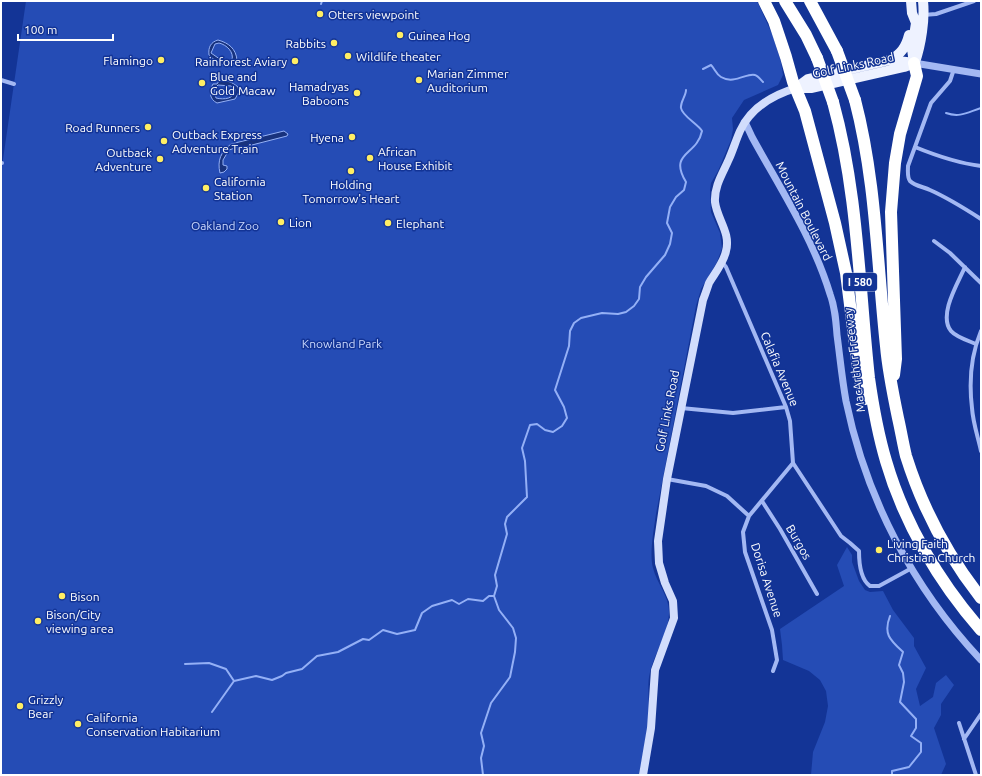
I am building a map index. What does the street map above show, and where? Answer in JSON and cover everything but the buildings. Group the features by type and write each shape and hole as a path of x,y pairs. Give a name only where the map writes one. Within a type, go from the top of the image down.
{"highway":[{"path":"764,1 774,21 805,112 839,240 846,273 859,376 865,399 887,462"},
{"name":"MacArthur Freeway","path":"785,1 806,35 817,58 834,102 841,128 850,178 869,378 873,407 887,462 905,511 922,545 953,595 981,630"},
{"name":"I 580","path":"810,1 837,51 861,125 870,176 886,348 892,390 906,455 915,482 940,535 954,560 981,598"},
{"path":"892,390 896,359 891,212 895,163 899,141 917,76 914,63"}],"main road":[{"path":"890,60 900,53 906,46 909,37 912,13 911,1"},
{"path":"914,63 918,52 924,15 924,1"},
{"path":"912,13 916,23 912,49 914,63"},
{"name":"Golf Links Road","path":"643,775 651,728 655,670 674,618 673,601 665,583 659,563 658,541 667,478 703,300 709,284 726,252 728,241 726,232 716,209 715,195 719,180 740,130 745,122 766,100 796,88 808,79 890,60 914,63"},
{"name":"Golf Links Road","path":"796,88 812,88 914,63"}],"street":[{"path":"912,13 924,15 936,14 974,1"},
{"name":"Golf Links Road","path":"914,63 981,74"},
{"path":"954,70 950,81 931,103 908,166 909,180 914,184 928,189 957,204 981,219"},
{"path":"1,80 14,84"},
{"name":"Mountain Boulevard","path":"745,122 804,229 826,282 834,306 846,399 860,456 869,483 899,547 935,605 981,660"},
{"path":"915,147 942,158 964,164 981,166"},
{"path":"934,241 950,253 981,283"},
{"name":"Calafia Avenue","path":"721,262 726,267 786,407 790,421 793,463 840,536 858,551 861,570 867,584 873,587 879,586 912,568"},
{"path":"965,267 952,295 946,319 952,332 976,344"},
{"path":"981,331 976,344 971,378 972,409 981,448"},
{"path":"681,408 732,413 786,407"},
{"name":"Dorisa Avenue","path":"773,671 777,660 772,630 745,552 742,532 749,516 793,463"},
{"path":"667,478 706,486 727,496 749,516"},
{"name":"Burgos","path":"762,501 780,529 817,594"},
{"path":"964,739 981,714"},
{"path":"958,723 976,775"}],"green space":[{"name":"Knowland Park","path":"26,1 757,1 773,36 781,62 783,75 778,85 744,100 732,118 733,129 731,140 718,171 711,183 711,212 720,233 722,248 717,262 701,289 696,306 656,514 652,541 652,562 655,574 669,608 669,614 664,636 652,665 649,677 649,711 639,775 1,775 1,173"},
{"path":"847,547 852,555 852,562 859,581 865,590 870,592 883,591 893,610 914,638 914,646 926,668 916,689 920,706 933,697 936,683 946,675 954,685 941,704 941,715 934,728 946,764 941,775 811,775 813,752 825,722 828,706 826,691 820,680 809,671 783,660 780,629 844,586 837,565"}],"shaded area":[{"path":"218,40 231,47 235,53 237,60 234,64 226,66 223,65 209,55 210,45","holes":["215,44 222,44 231,52 232,60 224,62 211,53"]},
{"path":"219,81 227,81 238,87 239,92 235,99 217,103 214,101 210,92 213,84 217,84","holes":["218,85 231,86 235,89 235,92 231,97 226,99 216,98 214,91"]},
{"path":"284,131 288,134 287,136 248,146 242,154 237,149 240,149 238,147 229,150 223,160 223,165 227,166 227,169 220,173 219,164 222,153 231,144"}],"waterway":[{"path":"703,69 711,65 719,76 726,79 731,80 749,75 755,75 763,82"},
{"path":"483,775 481,758 484,746 481,733 491,703 510,677 515,652 516,638 513,628 499,610 494,596 497,586 495,575 507,534 505,524 507,517 527,497 525,461 522,448 530,425 537,424 545,430 553,432 562,426 567,418 564,407 555,390 569,346 570,331 574,323 581,318 602,313 618,314 626,312 634,306 639,299 640,287 646,277 665,255 670,244 672,233 667,223 670,207 676,197 684,190 686,182 681,172 680,165 682,159 699,139 702,131 682,111 681,106 686,90"},
{"path":"946,113 960,115 981,108"},
{"path":"185,664 209,663 226,669 234,681 256,676 272,680 286,673 302,669 317,656 338,652 363,639 369,640 383,630 397,634 415,630 422,613 432,606 452,600 459,604 468,599 483,601 489,596 494,596"},
{"path":"890,616 887,628 889,636 894,644 903,652 899,665 903,673 904,682 900,702 916,719 916,728 911,736 921,743 921,752 909,767 892,771 892,775"},
{"path":"212,712 234,681"}],"place":[{"name":"Otters viewpoint","path":"320,14"},
{"name":"Guinea Hog","path":"400,35"},
{"name":"Rabbits","path":"334,43"},
{"name":"Wildlife theater","path":"348,56"},
{"name":"Flamingo","path":"161,60"},
{"name":"Rainforest Aviary","path":"295,61"},
{"name":"Marian Zimmer Auditorium","path":"419,80"},
{"name":"Blue and Gold Macaw","path":"202,83"},
{"name":"Hamadryas Baboons","path":"357,93"},
{"name":"Road Runners","path":"148,127"},
{"name":"Hyena","path":"352,137"},
{"name":"Outback Express Adventure Train","path":"164,141"},
{"name":"African House Exhibit","path":"370,158"},
{"name":"Outback Adventure","path":"160,159"},
{"name":"Holding Tomorrow's Heart","path":"351,171"},
{"name":"California Station","path":"206,188"},
{"name":"Lion","path":"281,222"},
{"name":"Elephant","path":"388,223"},
{"name":"Living Faith Christian Church","path":"879,550"},
{"name":"Bison","path":"62,596"},
{"name":"Bison/City viewing area","path":"38,621"},
{"name":"Grizzly Bear","path":"20,706"},
{"name":"California Conservation Habitarium","path":"78,724"}],"park label":[{"name":"Oakland Zoo","path":"225,225"}]}
